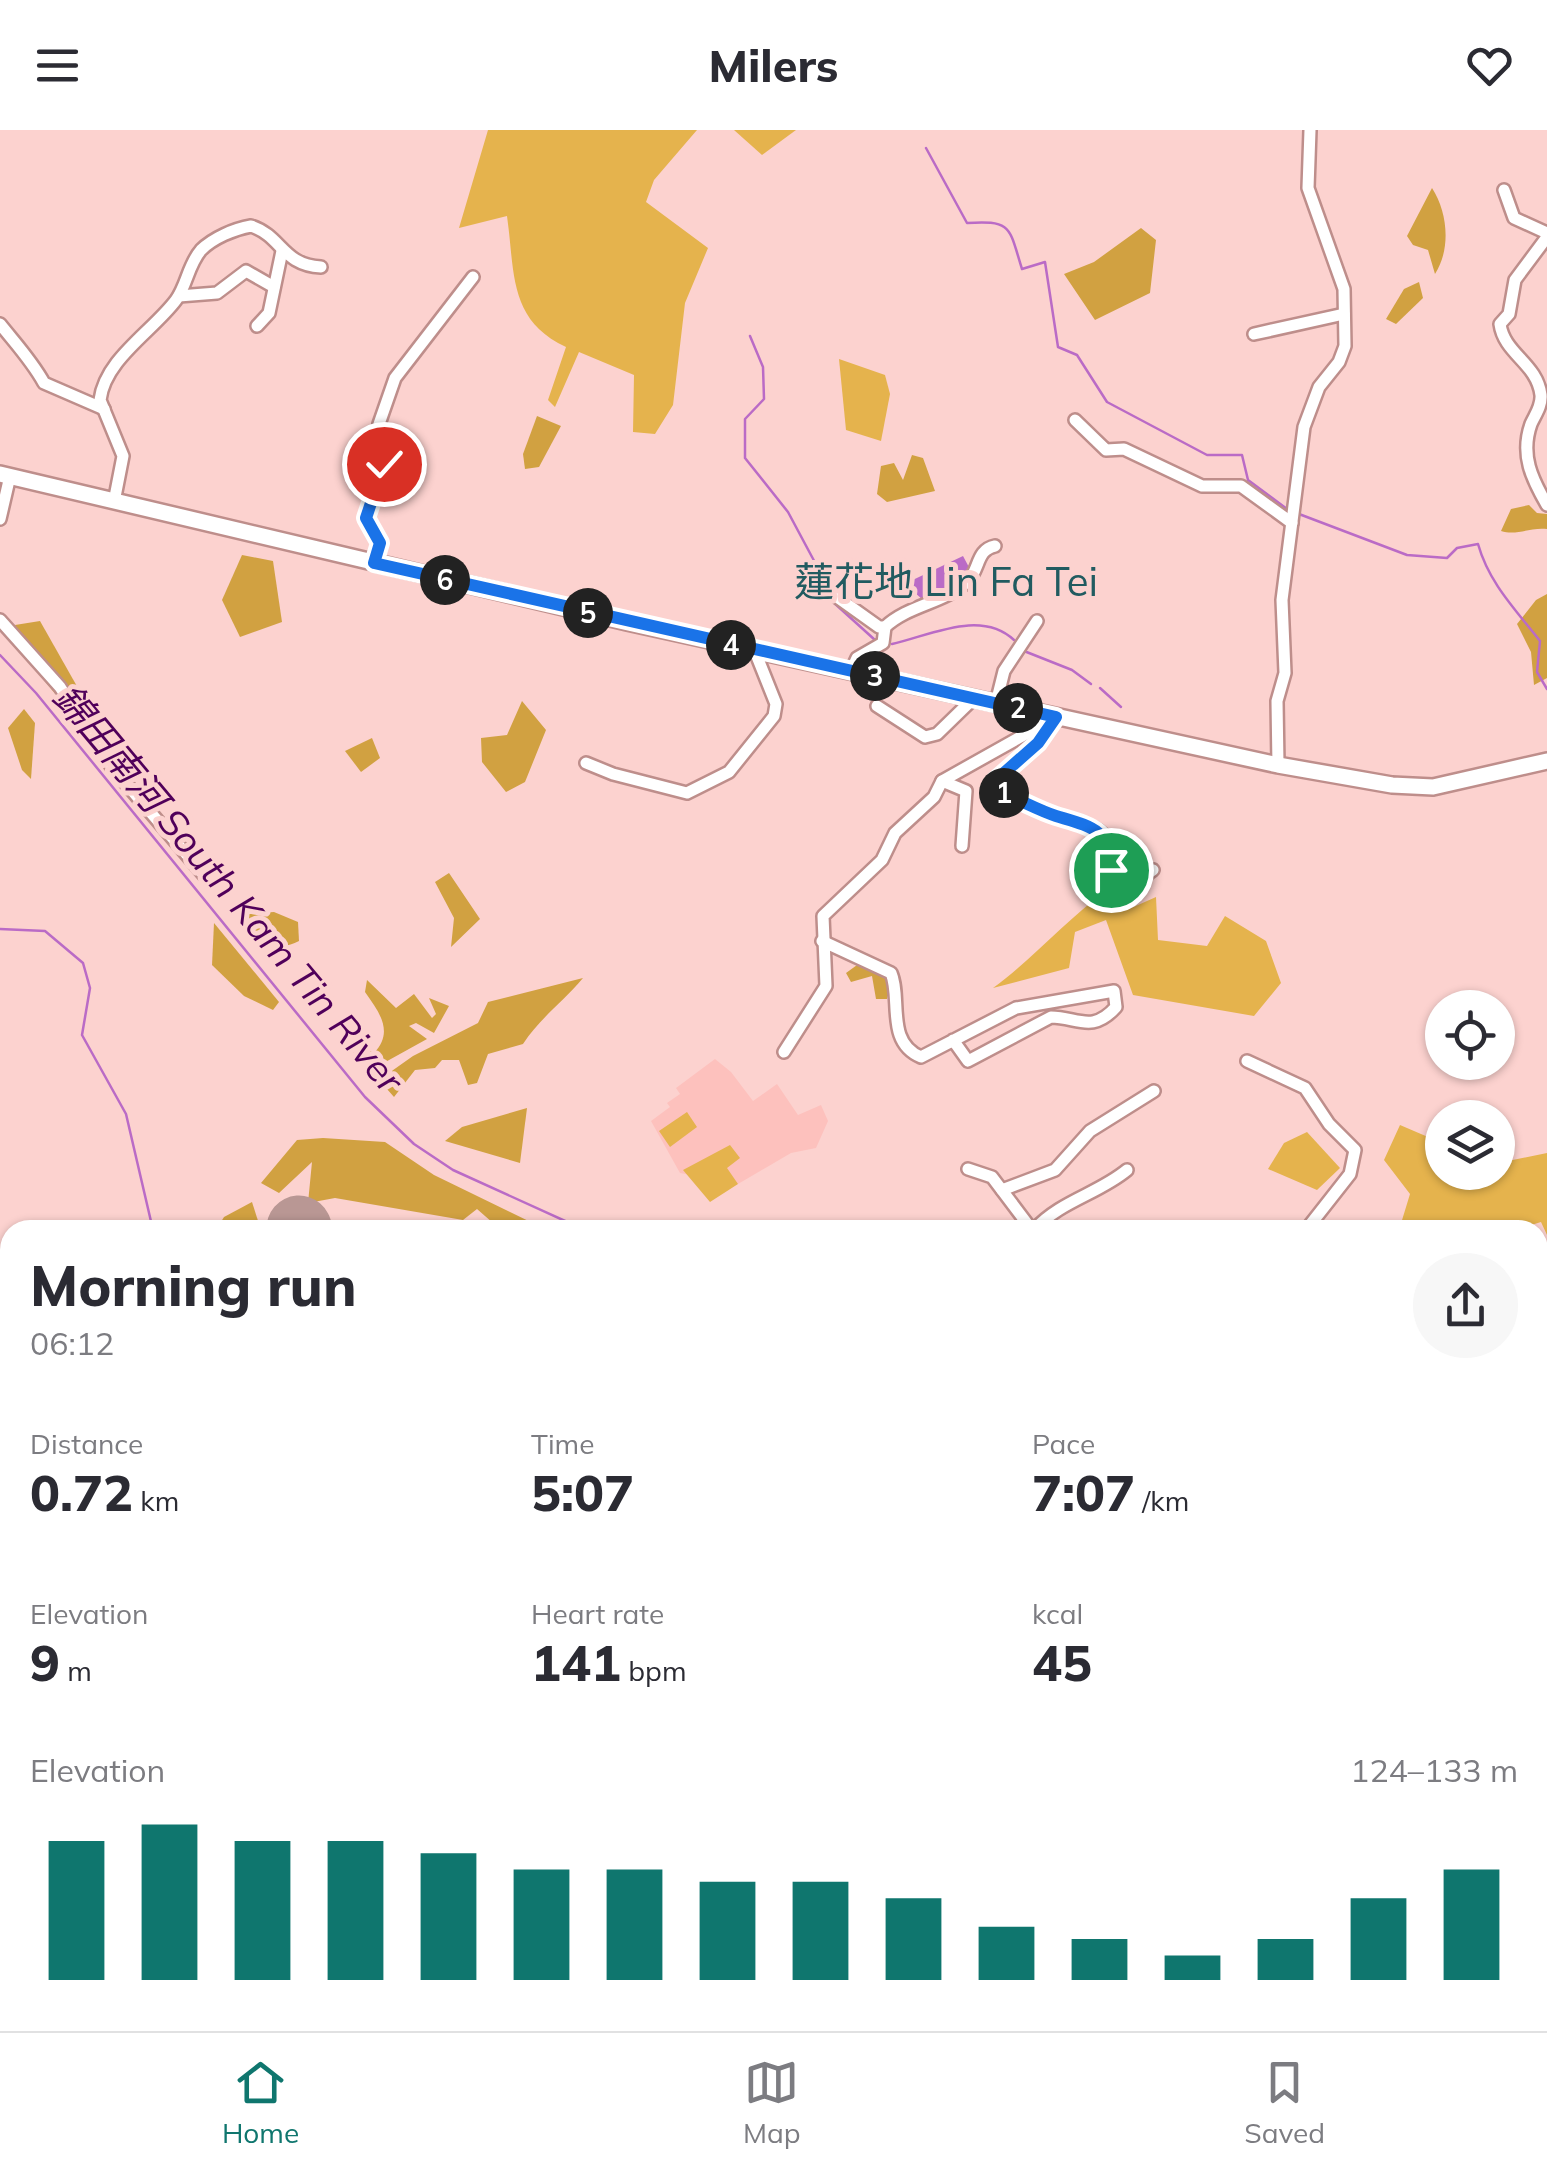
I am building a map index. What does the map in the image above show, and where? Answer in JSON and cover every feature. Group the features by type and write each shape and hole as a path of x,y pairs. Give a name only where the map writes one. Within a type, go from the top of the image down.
{"main road":[{"path":"5,475 374,563 996,703 1053,721 1278,764 1392,785 1433,787 1545,762"}],"street":[{"path":"1278,764 1277,702 1285,673 1282,600 1304,427 1319,386 1340,362 1345,346 1344,289 1308,188 1310,130"},
{"path":"1504,190 1514,218 1547,235 1515,280 1509,314 1500,324 1502,336 1533,368 1542,398 1526,452 1529,474 1547,505"},
{"path":"114,502 123,456 100,396 110,374 179,296 194,260 222,236 256,227 300,266 322,267"},
{"path":"256,326 269,313 282,251"},
{"path":"179,296 217,294 246,271 274,287"},
{"path":"374,563 380,543 366,518 382,473 378,433 383,412 405,362 473,277"},
{"path":"1254,334 1344,314"},
{"path":"0,324 35,362 44,383 104,410"},
{"path":"1075,420 1106,450 1124,449 1202,486 1241,486 1294,516"},
{"path":"0,519 5,475"},
{"path":"832,588 838,598 878,628 885,627 898,614 966,584 986,548 996,546"},
{"path":"0,620 60,687 111,766 204,874"},
{"path":"996,703 1004,671 1036,620"},
{"path":"851,670 857,658 883,642 885,627"},
{"path":"586,763 687,793 729,772 774,716 776,704 754,650"},
{"path":"877,706 925,737 937,734 974,698"},
{"path":"784,1052 824,994 829,968 822,942 823,916 882,860 894,833 934,796 942,781 1053,721"},
{"path":"1053,721 1038,743 996,780 997,791 1054,816 1076,818 1105,835 1112,851 1111,881 1118,888 1129,886 1153,870"},
{"path":"942,781 966,790 962,846"},
{"path":"188,857 203,848"},
{"path":"822,942 891,974 894,1014 913,1054 928,1056 953,1040 1016,1008 1114,991 1116,1008 1110,1014 1084,1025 1050,1018 968,1061 953,1040"},
{"path":"1247,1061 1305,1088 1329,1124 1355,1150 1356,1160 1344,1182 1314,1220"},
{"path":"1002,1190 1055,1170 1090,1130 1154,1091"},
{"path":"968,1168 992,1177 1025,1220"},
{"path":"1045,1220 1128,1170"}],"shaded area":[{"path":"488,130 697,130 654,180 646,202 708,248 685,303 673,405 655,434 633,432 634,375 579,352 555,407 548,400 566,347 533,323 524,308 514,275 507,216 459,228"},
{"path":"734,130 796,130 762,155"},
{"path":"1432,188 1446,231 1444,254 1435,274 1428,250 1413,245 1407,236"},
{"path":"1141,228 1156,240 1150,293 1095,320 1064,274 1094,262"},
{"path":"1419,282 1423,298 1396,324 1386,319 1404,289"},
{"path":"839,359 885,375 890,394 881,441 846,430"},
{"path":"537,416 561,426 539,467 525,469 523,454"},
{"path":"912,455 923,458 935,491 887,502 877,494 881,466 894,463 903,480"},
{"path":"1529,505 1537,513 1547,514 1547,529 1501,531 1511,509"},
{"path":"242,555 273,561 282,622 240,637 222,600"},
{"path":"963,556 971,571 965,580 923,600 913,591 898,596 898,587"},
{"path":"1547,594 1547,678 1534,685 1531,652 1517,624 1536,600"},
{"path":"40,621 87,704 71,713 19,650 15,625"},
{"path":"522,701 546,730 525,782 506,792 482,762 481,738 507,735"},
{"path":"24,709 35,723 31,779 22,770 8,728"},
{"path":"372,738 380,758 361,772 345,751"},
{"path":"449,873 480,919 451,947 454,918 435,882"},
{"path":"1107,890 1129,909 1156,897 1158,940 1207,946 1225,916 1266,941 1281,983 1254,1016 1133,995 1106,920 1075,932 1069,968 993,988"},
{"path":"274,912 298,922 299,941 281,946 266,941 243,914"},
{"path":"214,923 279,1002 273,1010 244,996 212,965"},
{"path":"864,960 892,982 887,999 876,999 872,976 851,982 846,973"},
{"path":"583,978 523,1044 488,1054 477,1083 468,1085 459,1060 442,1060 435,1068 415,1070 394,1097 379,1080 413,1056 478,1023 488,1002"},
{"path":"367,980 396,1008 414,994 432,1018 436,1014 429,998 449,1006 434,1033 416,1023 409,1026 427,1039 371,1070 351,1051 344,1036 374,1053 383,1038 383,1022 365,992"},
{"path":"715,1059 731,1072 753,1101 777,1084 798,1115 821,1105 828,1121 816,1148 791,1153 738,1184 680,1173 651,1121 680,1094 676,1088"},
{"path":"527,1108 520,1163 445,1141 462,1127"},
{"path":"687,1112 697,1127 670,1147 659,1131"},
{"path":"1400,1125 1425,1136 1425,1190 1515,1190 1515,1160 1547,1153 1547,1220 1402,1220 1410,1194 1384,1160"},
{"path":"1307,1132 1340,1168 1317,1190 1268,1169 1284,1143"},
{"path":"297,1140 385,1142 434,1175 526,1220 490,1220 477,1209 463,1220 335,1198 308,1203 312,1162 279,1193 261,1183"},
{"path":"730,1145 740,1158 727,1168 738,1184 710,1202 683,1170"},
{"path":"252,1202 258,1220 222,1220"}],"waterway":[{"path":"926,148 967,223 993,223 1007,230 1022,269 1045,262 1058,347 1077,355 1107,402 1207,455 1242,455 1248,480 1287,509"},
{"path":"750,336 763,367 764,399 745,419 745,458 788,512 827,585"},
{"path":"1299,514 1407,555 1447,558 1457,548 1478,544 1496,583 1540,641 1537,672 1547,689"},
{"path":"833,602 875,640"},
{"path":"892,644 971,625 1001,631 1014,640"},
{"path":"1024,651 1072,670 1091,684"},
{"name":"錦田南河 South Kam Tin River","path":"0,655 36,693 365,1097 414,1144 453,1170 563,1220"},
{"path":"1100,688 1121,707"},
{"path":"0,929 45,931 83,963 90,988 82,1035 126,1114 151,1220"}],"district":[{"name":"蓮花地 Lin Fa Tei","path":"946,581"}],"route":[{"path":"384,464 366,518 380,543 374,563 1056,717 1038,743 996,780 997,791 1032,803 1054,816 1076,818 1091,825 1105,835 1112,851 1111,870"}]}
